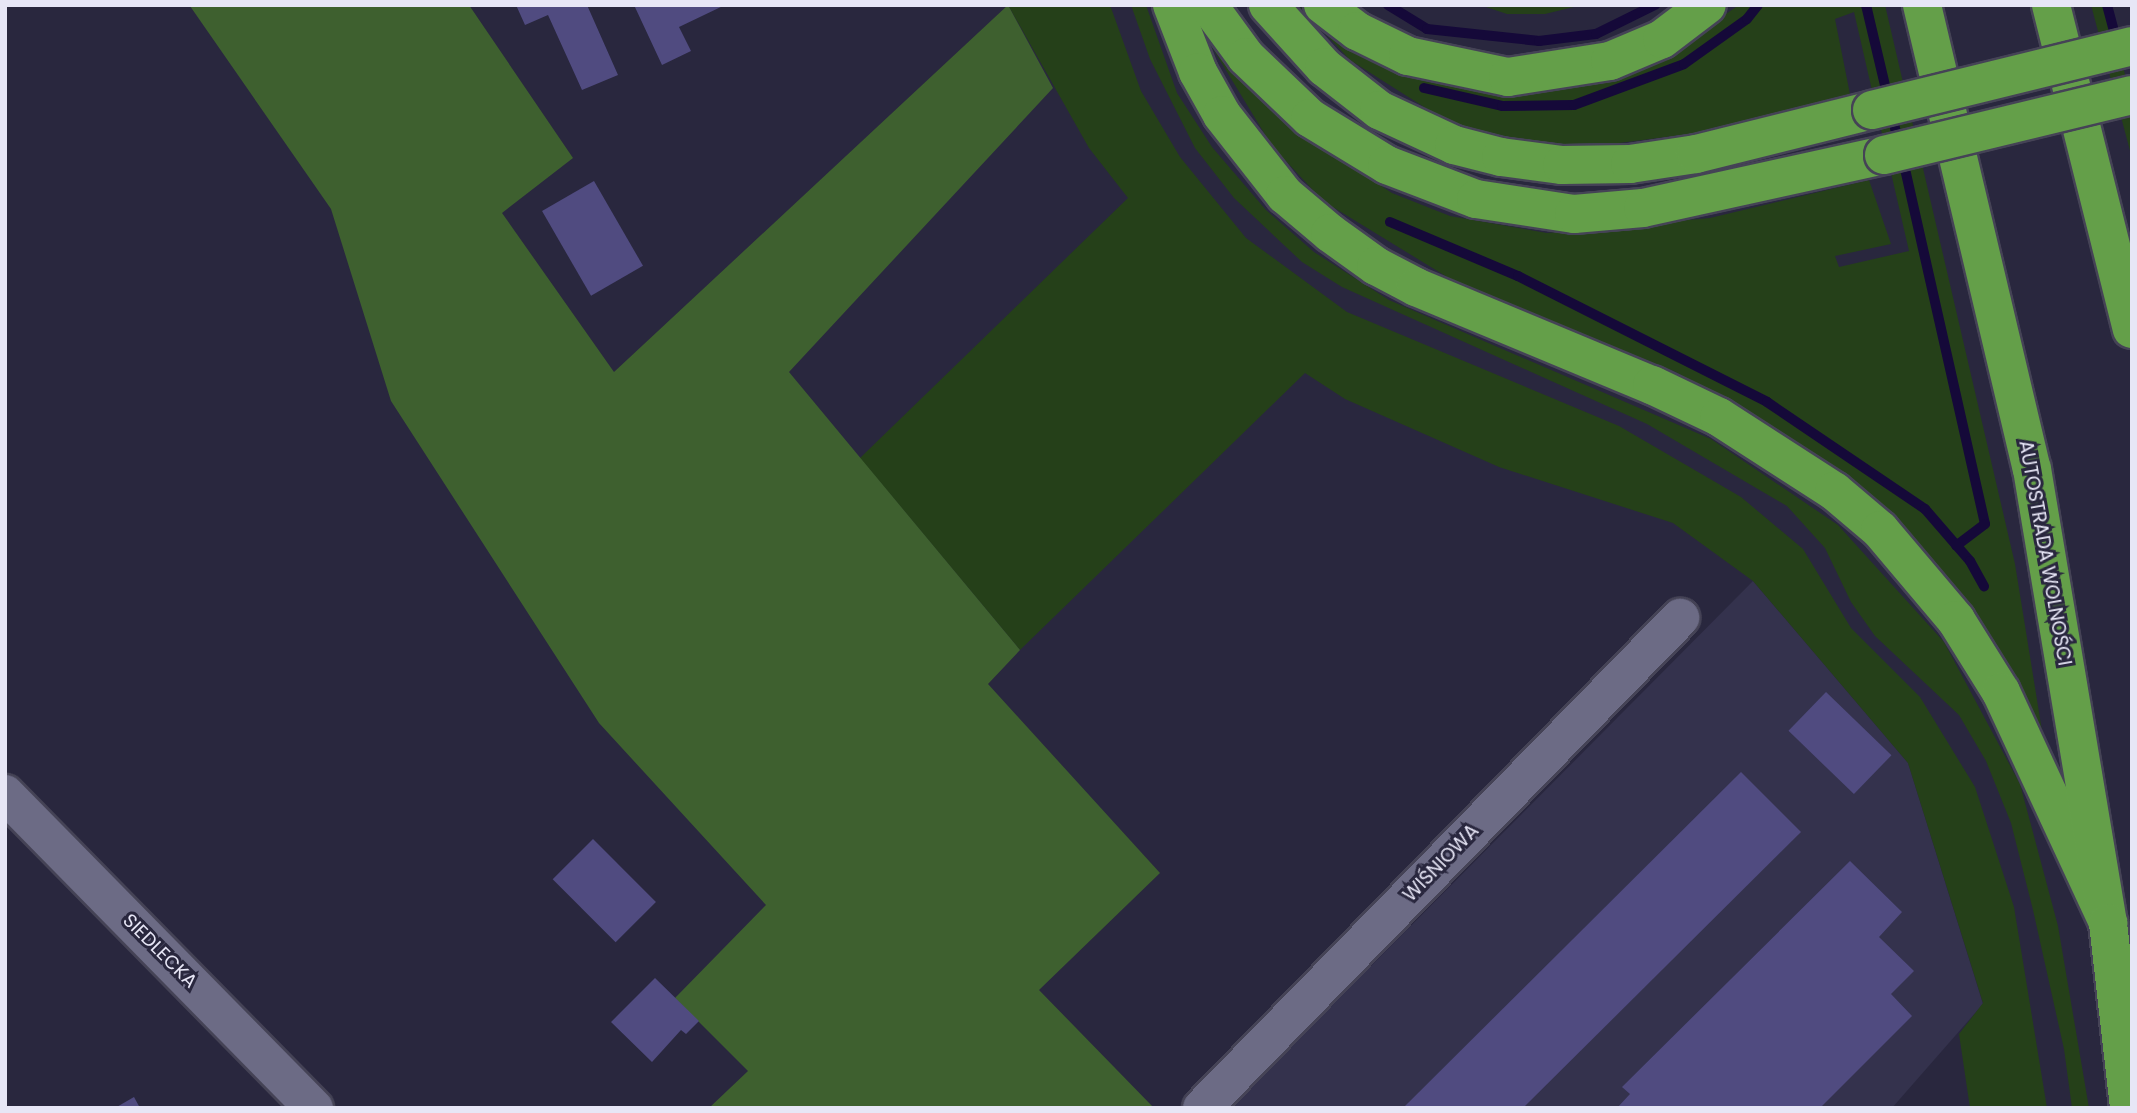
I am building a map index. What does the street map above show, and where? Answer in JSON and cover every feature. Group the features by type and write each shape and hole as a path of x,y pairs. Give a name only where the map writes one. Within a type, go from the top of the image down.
{"highway":[{"path":"1172,5 1198,72 1222,115 1285,195 1330,233 1376,266 1416,287 1652,385 1719,418 1834,491 1880,530 1956,620 2001,692 2108,923"},
{"path":"1208,5 1246,57 1310,118 1387,165 1475,200 1574,214 1643,208 1884,155 2132,95"},
{"path":"1268,5 1324,67 1379,110 1454,145 1502,157 1562,164 1630,164 1696,154 2132,46"},
{"path":"1323,5 1357,31 1408,56 1508,77 1611,61 1662,39 1707,5"},
{"name":"AUTOSTRADA WOLNOŚCI","path":"1922,5 2032,468 2108,923 2129,1108"},
{"path":"2051,5 2132,329"}],"street":[{"name":"WIŚNIOWA","path":"1202,1108 1680,618"},
{"name":"SIEDLECKA","path":"5,794 314,1108"}],"shaded area":[{"path":"1753,581 1908,763 1983,1004 1892,1108 1230,1108"}],"green space":[{"path":"469,5 573,158 502,213 614,372 1008,5 1053,88 789,372 1020,650 988,684 1160,873 1039,990 1154,1108 709,1108 748,1071 675,998 766,905 599,723 391,401 331,209 190,6"},
{"path":"1008,5 1110,5 1141,91 1180,157 1246,238 1347,312 1619,426 1741,497 1803,549 1851,628 1920,697 1975,787 2014,907 2047,1108 1970,1108 1959,1034 1983,1003 1908,763 1753,581 1673,523 1499,467 1345,399 1305,373 1020,650 860,458 1128,198 1089,148"},
{"path":"1131,5 1146,5 1177,93 1212,147 1266,210 1314,252 1389,300 1711,439 1838,525 1944,642 2020,784 2058,926 2089,1108 2072,1108 2064,1049 2033,910 2011,823 1986,761 1959,715 1875,636 1851,602 1825,548 1787,506 1647,424 1342,287 1302,262 1234,198 1195,148 1150,59"},
{"path":"1298,5 1349,46 1435,83 1506,91 1583,86 1657,61 1739,5 1885,5 2015,564 2044,743 1965,597 1886,511 1773,430 1676,372 1457,283 1323,201 1272,146 1207,39 1300,133 1392,193 1450,216 1547,233 1710,218 1869,180 1891,244 1835,256 1839,267 1909,251 1854,12 1835,19 1850,94 1705,132 1619,143 1539,145 1451,124 1350,60"},
{"path":"1480,5 1582,5 1545,14 1507,14"},
{"path":"2091,5 2106,5 2132,100 2132,158"}],"building":[{"path":"516,5 587,5 618,75 582,90 548,15 525,25"},
{"path":"634,5 725,5 679,27 691,51 662,65"},
{"path":"594,181 643,266 591,296 542,211"},
{"path":"1826,692 1891,755 1854,794 1788,731"},
{"path":"1741,772 1801,832 1523,1108 1403,1108"},
{"path":"593,839 656,902 616,942 553,879"},
{"path":"1850,861 1902,912 1879,937 1914,971 1891,994 1912,1016 1820,1108 1617,1108 1630,1094 1622,1087"},
{"path":"655,978 699,1021 686,1034 681,1030 652,1062 611,1022"},
{"path":"134,1097 140,1108 115,1108"}],"waterway":[{"path":"1388,5 1427,29 1539,41 1596,34 1655,5"},
{"path":"1424,88 1502,106 1574,105 1684,64 1747,19 1758,5"},
{"path":"1866,5 1888,98"},
{"path":"2107,5 2117,43"},
{"path":"1891,112 1899,145"},
{"path":"1903,160 1985,524 1956,546"},
{"path":"1390,222 1518,276 1767,402 1925,509 1970,561 1984,586"}]}
